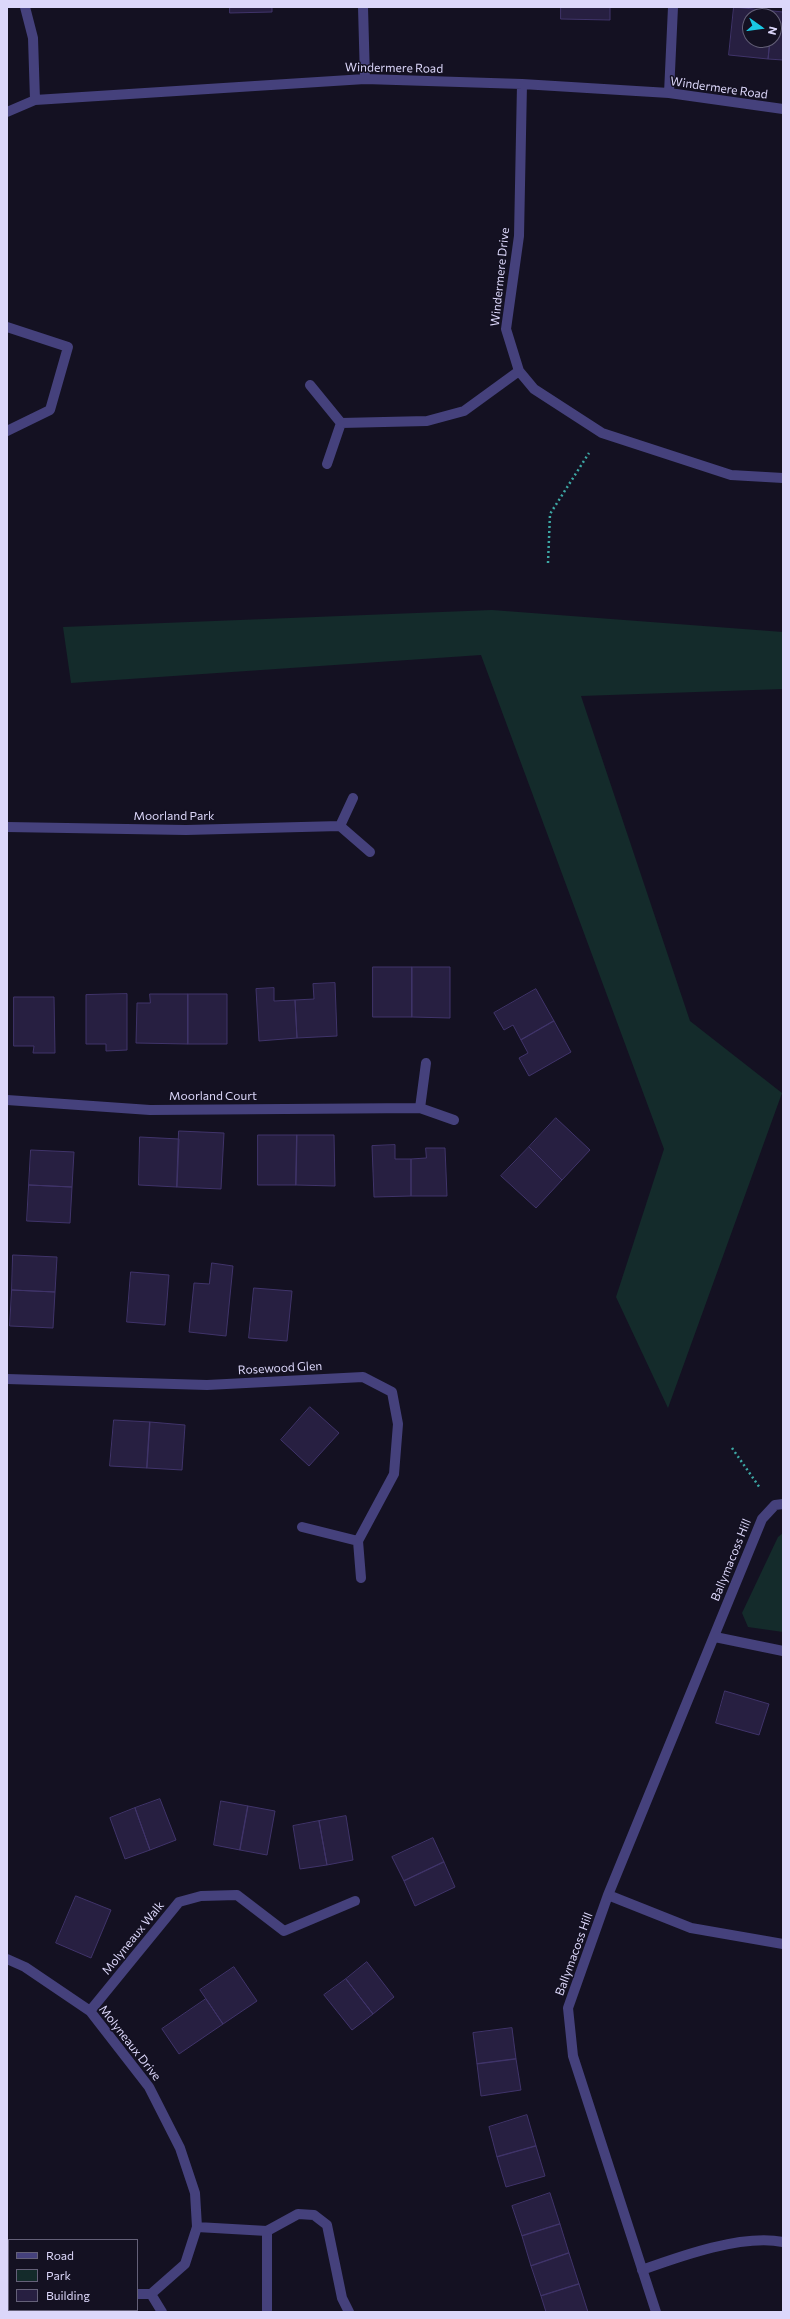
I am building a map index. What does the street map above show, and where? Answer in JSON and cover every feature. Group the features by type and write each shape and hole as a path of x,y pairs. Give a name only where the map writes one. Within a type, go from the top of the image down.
{"street":[{"path":"25,7 33,38 35,100"},
{"path":"363,7 365,29 365,78"},
{"path":"669,93 673,7"},
{"name":"Windermere Road","path":"7,112 35,100 365,78 522,84 669,93 783,110"},
{"name":"Windermere Drive","path":"522,84 519,236 506,329 519,371 534,389 602,433 731,474 783,478"},
{"path":"7,327 68,347 50,410 7,431"},
{"path":"341,423 427,421 464,411 519,371"},
{"path":"310,385 341,423"},
{"path":"327,464 341,423"},
{"path":"353,798 340,826 370,852"},
{"name":"Moorland Park","path":"7,827 186,830 340,826"},
{"path":"420,1108 426,1063"},
{"name":"Moorland Court","path":"7,1100 150,1110 420,1108 454,1120"},
{"name":"Rosewood Glen","path":"7,1379 207,1385 363,1377 392,1392 398,1424 394,1474 358,1541"},
{"name":"Ballymacoss Hill","path":"656,2312 573,2056 568,2008 608,1895 715,1637 762,1519 779,1504"},
{"path":"302,1527 358,1541 361,1578"},
{"path":"715,1637 783,1651"},
{"name":"Molyneaux Walk","path":"90,2011 179,1902 201,1896 237,1895 284,1931 355,1901"},
{"path":"608,1895 691,1928 783,1944"},
{"name":"Molyneaux Drive","path":"7,1959 25,1967 90,2011 149,2087 180,2148 195,2193 197,2227 185,2264 151,2294"},
{"path":"197,2227 267,2232 298,2214 314,2215 327,2226 342,2298 349,2312"},
{"path":"267,2232 267,2312"},
{"path":"642,2270 702,2250 767,2238 783,2242"},
{"path":"138,2294 151,2294 162,2312"}],"path":[{"path":"548,563 550,514 602,433"},
{"path":"732,1448 757,1484 779,1504"}],"green space":[{"path":"492,610 783,632 783,689 581,696 690,1021 782,1093 668,1408 616,1297 664,1149 481,655 71,683 63,627"},
{"path":"783,1533 783,1632 748,1627 742,1613 778,1537"},
{"path":"117,2311 127,2312 82,2312"}],"building":[{"path":"230,7 272,7 272,12 230,13"},
{"path":"561,7 610,7 610,20 561,19"},
{"path":"734,7 744,8 742,8 742,48 769,48 768,59 729,55"},
{"path":"783,12 783,60 768,59 769,48 782,48"},
{"path":"373,967 412,967 412,1017 373,1017"},
{"path":"412,967 450,967 450,1018 412,1017"},
{"path":"335,983 337,1036 297,1038 295,1000 314,999 313,984"},
{"path":"274,988 274,1001 295,1000 297,1038 259,1041 256,989"},
{"path":"536,989 554,1021 521,1040 513,1025 504,1030 494,1013"},
{"path":"127,994 127,1050 106,1051 106,1044 86,1044 86,995"},
{"path":"150,994 188,994 188,1044 136,1043 137,1003 150,1003"},
{"path":"188,994 227,994 227,1044 188,1044"},
{"path":"14,997 54,997 55,1053 33,1053 34,1046 14,1046"},
{"path":"554,1021 571,1052 529,1076 519,1058 528,1053 521,1040"},
{"path":"556,1118 590,1150 562,1180 529,1147"},
{"path":"179,1131 224,1133 221,1189 177,1187"},
{"path":"258,1135 297,1135 296,1185 258,1185"},
{"path":"297,1135 334,1135 335,1186 296,1185"},
{"path":"140,1137 179,1139 177,1187 139,1185"},
{"path":"395,1145 395,1159 411,1159 411,1196 374,1197 372,1146"},
{"path":"529,1147 562,1180 536,1208 501,1176"},
{"path":"426,1148 445,1148 447,1196 411,1196 411,1159 426,1158"},
{"path":"31,1150 74,1152 72,1187 29,1185"},
{"path":"29,1185 72,1187 70,1223 27,1221"},
{"path":"13,1255 57,1257 55,1292 12,1290"},
{"path":"212,1263 233,1266 226,1336 189,1332 194,1283 209,1284"},
{"path":"131,1272 169,1275 165,1325 127,1322"},
{"path":"254,1288 292,1291 287,1341 249,1338"},
{"path":"12,1290 55,1292 53,1328 10,1326"},
{"path":"310,1407 339,1433 309,1466 281,1440"},
{"path":"114,1420 150,1422 147,1468 110,1466"},
{"path":"150,1422 185,1425 182,1470 147,1468"},
{"path":"725,1691 769,1704 759,1735 716,1723"},
{"path":"160,1799 176,1840 150,1850 135,1808"},
{"path":"221,1801 248,1806 240,1850 214,1845"},
{"path":"248,1806 275,1811 267,1855 240,1850"},
{"path":"135,1808 150,1850 125,1859 110,1818"},
{"path":"346,1816 353,1860 327,1865 319,1821"},
{"path":"319,1821 327,1865 300,1869 293,1826"},
{"path":"433,1838 444,1862 404,1881 392,1857"},
{"path":"444,1862 455,1887 415,1906 404,1881"},
{"path":"76,1896 111,1910 91,1958 56,1943"},
{"path":"367,1962 394,1997 373,2014 346,1979"},
{"path":"234,1967 257,2001 223,2024 200,1990"},
{"path":"346,1979 373,2014 352,2030 324,1995"},
{"path":"206,1999 223,2024 179,2054 162,2029"},
{"path":"512,2028 516,2059 477,2064 473,2033"},
{"path":"516,2059 521,2090 481,2096 477,2064"},
{"path":"527,2115 536,2146 497,2157 489,2127"},
{"path":"536,2146 545,2176 506,2187 497,2157"},
{"path":"550,2193 560,2224 522,2236 512,2206"},
{"path":"560,2224 569,2253 531,2266 522,2236"},
{"path":"569,2253 579,2284 541,2296 531,2266"},
{"path":"579,2284 588,2312 546,2312 541,2296"}]}
